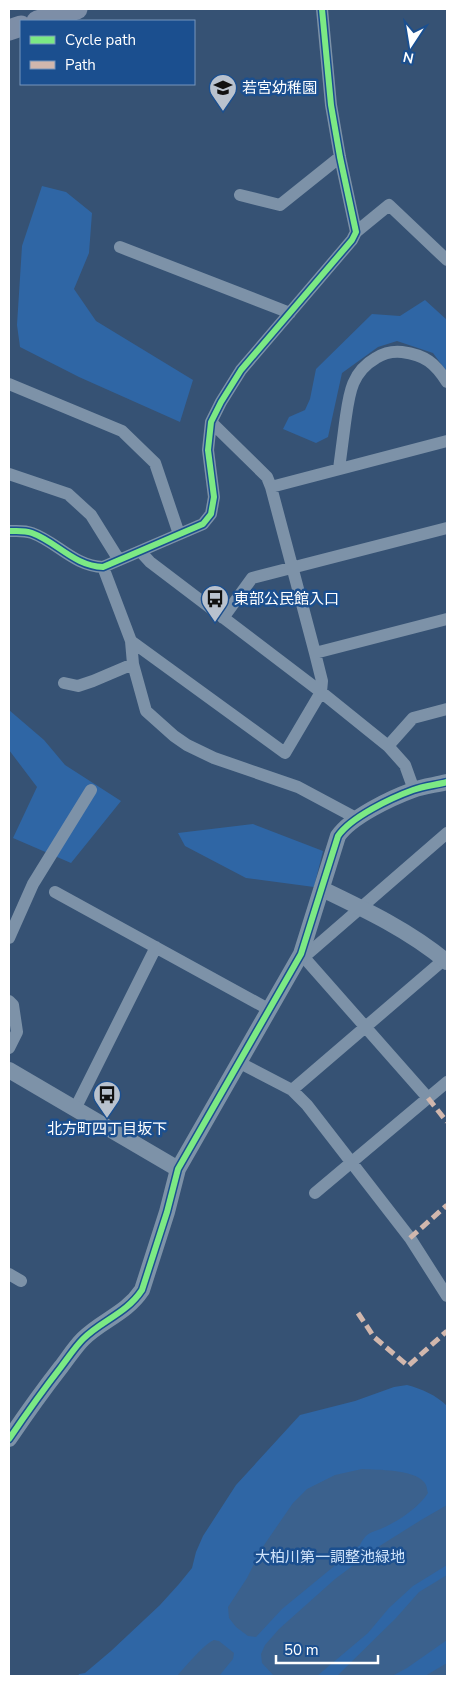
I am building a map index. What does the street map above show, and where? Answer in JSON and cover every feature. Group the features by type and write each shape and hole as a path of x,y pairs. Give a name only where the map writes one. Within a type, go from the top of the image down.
{"main road":[{"path":"40,20 77,9"}],"street":[{"path":"322,9 331,105 356,232"},
{"path":"240,195 280,205 340,157"},
{"path":"9,531 22,530 34,534 82,563 92,567 102,567 203,524 211,514 214,497 208,450 211,422 221,402 241,370 352,240 356,232 389,205 447,260"},
{"path":"120,247 290,312"},
{"path":"339,469 348,396 353,382 361,369 372,360 384,353 412,353 428,359 438,368 447,382"},
{"path":"9,384 122,432 155,463 180,534"},
{"path":"131,641 285,753 321,692 322,681 315,653 267,477 211,422"},
{"path":"271,487 447,441"},
{"path":"9,474 68,494 90,515 119,560"},
{"path":"223,618 252,578 447,528"},
{"path":"140,551 150,562 321,692 388,746 405,765 414,790"},
{"path":"102,567 131,641 133,664 146,711 187,745 214,758 298,787 356,818"},
{"path":"315,653 447,619"},
{"path":"64,683 78,686 133,664"},
{"path":"388,746 413,718 447,709"},
{"path":"9,1439 38,1396 81,1341 134,1302 142,1290 167,1212 178,1169 302,955 338,836 356,818 414,790 447,782"},
{"path":"9,938 34,884 91,790"},
{"path":"302,955 361,908 447,833"},
{"path":"292,1090 446,960 406,932 322,889"},
{"path":"55,892 270,1010"},
{"path":"75,1108 156,947"},
{"path":"302,955 364,1028 428,1098"},
{"path":"9,1001 12,1005 17,1032 9,1048"},
{"path":"240,1062 292,1090 307,1105 410,1238 447,1296"},
{"path":"9,1070 178,1169"},
{"path":"315,1193 447,1082"},
{"path":"9,1274 21,1281"}],"green space":[{"path":"42,186 66,192 92,213 89,253 74,289 96,321 193,380 180,422 79,377 20,347 17,325 22,246"},
{"path":"425,300 447,320 447,372 433,353 397,341 378,347 342,373 328,437 316,443 283,429 289,417 305,410 310,399 316,369 372,314 400,316"},
{"path":"9,710 44,740 65,765 121,801 71,863 13,838 37,787 9,750"},
{"path":"253,824 323,851 314,887 246,878 185,846 178,833"},
{"name":"大柏川第一調整池緑地","path":"407,1385 428,1393 447,1406 447,1676 78,1676 85,1673 111,1651 160,1605 179,1584 192,1568 203,1536 236,1485 300,1415 355,1401 394,1387"}],"shaded area":[{"path":"362,1469 404,1472 424,1482 428,1493 420,1503 403,1517 370,1533 360,1545 282,1609 256,1637 248,1636 236,1627 229,1618 228,1607 247,1578 262,1548 293,1503 307,1489 335,1475"},
{"path":"447,1505 447,1565 413,1586 389,1608 368,1633 317,1676 274,1676 262,1663 261,1654 265,1645 279,1629 335,1579 378,1547"},
{"path":"447,1575 447,1640 407,1668 392,1676 337,1676 396,1618 419,1592"},
{"path":"214,1640 219,1641 234,1653 233,1659 219,1676 177,1676 200,1651"},
{"path":"447,1663 447,1676 425,1676"}],"marked path":[{"path":"428,1098 447,1122"},
{"path":"410,1238 447,1205"},
{"path":"358,1313 374,1337 408,1366 447,1331"}],"cycle path":[{"path":"9,531 32,533 83,563 103,567 203,524 211,514 214,497 208,450 211,422 221,402 241,370 352,240 356,232 331,105 322,9"},
{"path":"9,1439 80,1342 90,1332 129,1305 142,1290 167,1212 178,1169 301,954 338,836 352,822 383,803 421,787 447,782"}],"place":[{"name":"若宮幼稚園","path":"223,112"},
{"name":"東部公民館入口","path":"215,623"},
{"name":"北方町四丁目坂下","path":"107,1119"}]}
